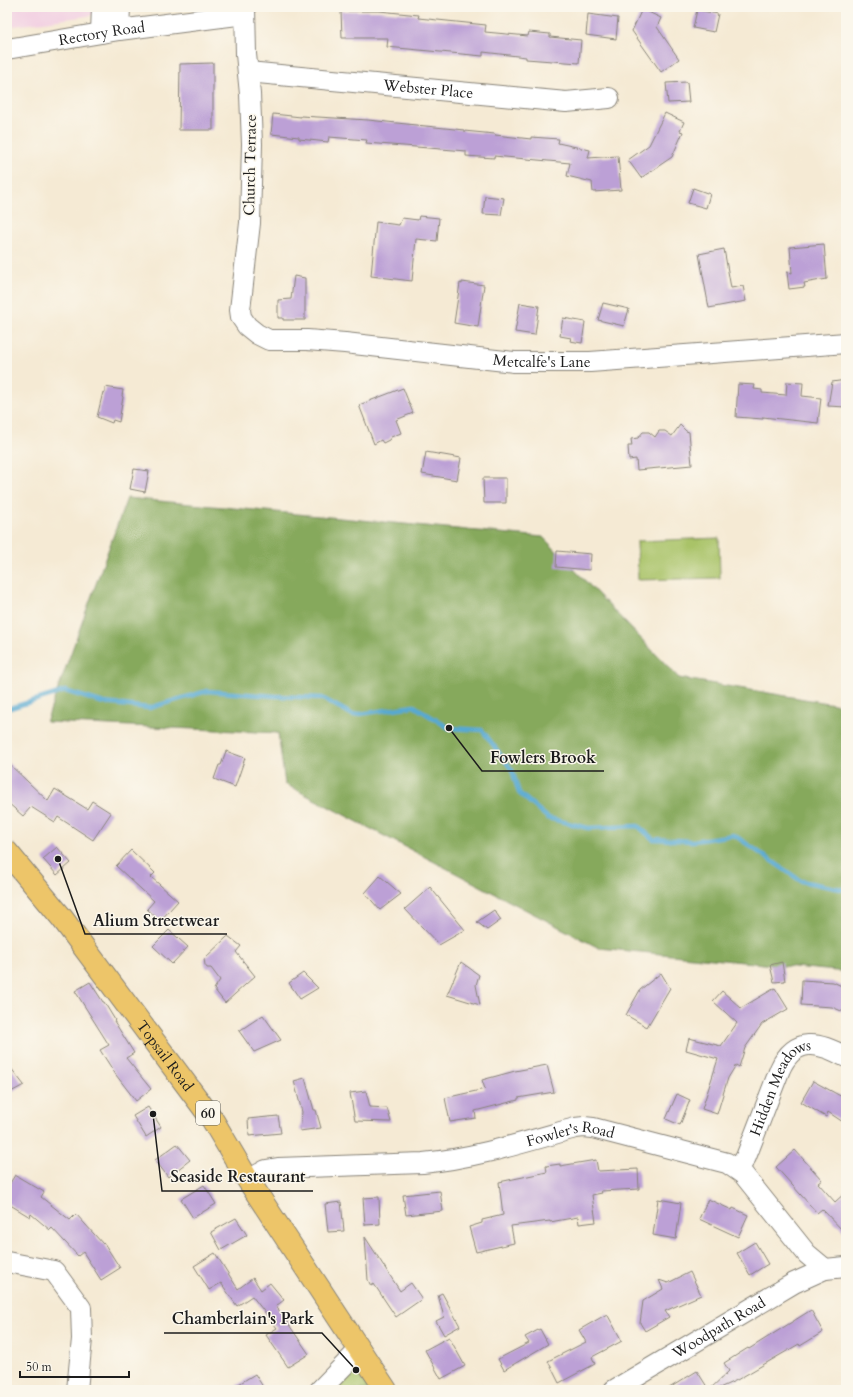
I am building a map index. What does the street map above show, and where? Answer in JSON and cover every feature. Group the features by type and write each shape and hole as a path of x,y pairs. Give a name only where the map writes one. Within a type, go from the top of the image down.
{"main road":[{"name":"Topsail Road","path":"7,852 62,918 212,1119 248,1180 386,1390"}],"street":[{"path":"102,7 110,32"},
{"path":"110,32 120,7"},
{"name":"Rectory Road","path":"7,49 245,10"},
{"name":"Church Terrace","path":"244,322 241,317 240,302 247,257 252,144 245,10"},
{"name":"Webster Place","path":"248,72 566,102 609,98"},
{"name":"Metcalfe's Lane","path":"244,322 252,331 269,340 307,340 345,343 496,360 538,363 597,362 846,343"},
{"name":"Hidden Meadows","path":"738,1170 746,1157 780,1069 786,1058 797,1049 808,1045 831,1049 846,1057"},
{"name":"Fowler's Road","path":"248,1180 266,1170 278,1168 423,1163 444,1160 486,1153 575,1128 593,1128 727,1163 738,1170 751,1183 807,1254 825,1269"},
{"path":"7,1262 54,1271 81,1308 82,1339 77,1390"},
{"path":"825,1269 846,1267"},
{"name":"Woodpath Road","path":"614,1390 638,1384 794,1283 825,1269"},
{"path":"320,1390 360,1349"}],"shaded area":[{"path":"7,7 153,7 7,27"}],"green space":[{"path":"127,498 543,537 679,678 846,706 846,972 599,948 285,784 278,733 46,722"},
{"path":"719,538 720,578 638,580 637,541"},
{"path":"360,1349 386,1390 320,1390"}],"building":[{"path":"642,9 661,18 657,27 679,59 661,72 632,31"},
{"path":"697,10 718,14 714,32 693,28"},
{"path":"341,11 379,11 419,15 418,18 486,25 485,32 528,36 529,32 550,34 550,37 581,40 579,63 526,59 526,57 483,52 483,56 387,47 388,38 342,38"},
{"path":"588,14 618,18 616,39 586,35"},
{"path":"213,63 213,130 179,130 180,64"},
{"path":"687,82 689,102 668,103 666,83"},
{"path":"665,113 684,122 680,131 683,132 672,157 641,178 628,160 649,145"},
{"path":"273,114 301,117 368,120 531,139 531,137 559,139 558,143 590,150 588,158 618,156 621,190 593,192 592,182 567,176 570,163 494,156 494,158 466,156 466,151 366,143 367,140 329,137 328,142 271,134"},
{"path":"693,188 710,194 706,208 688,203"},
{"path":"485,196 504,198 501,215 483,214"},
{"path":"419,216 439,218 437,241 416,239 412,281 371,276 376,222 399,225 402,218 418,220"},
{"path":"824,244 827,279 804,283 805,287 789,289 787,272 792,273 790,247"},
{"path":"724,249 731,288 743,286 746,301 709,308 699,254"},
{"path":"294,276 305,278 305,320 283,320 283,318 278,318 278,300 291,299"},
{"path":"462,282 484,285 478,327 454,323 460,283 462,284"},
{"path":"520,303 539,306 535,335 515,332"},
{"path":"603,303 629,309 624,326 598,320"},
{"path":"563,318 585,322 582,343 570,341 571,338 560,336"},
{"path":"846,380 846,407 828,406 832,382"},
{"path":"787,382 803,383 802,396 821,398 818,423 763,417 763,419 736,417 738,384 755,385 754,389 762,390 762,393 786,395"},
{"path":"105,387 123,390 119,422 113,420 112,423 97,417 103,392 105,393"},
{"path":"403,388 413,413 396,420 401,433 391,437 383,443 381,440 374,444 359,405"},
{"path":"680,425 689,432 692,465 637,470 636,459 629,460 628,446 632,446 631,439 638,438 643,432 649,432 655,437 659,431 665,431 672,436"},
{"path":"426,452 461,458 457,480 422,474"},
{"path":"134,469 149,471 145,492 130,489"},
{"path":"483,478 506,478 506,503 484,503"},
{"path":"557,551 591,554 590,570 556,567"},
{"path":"226,751 245,758 235,787 214,779"},
{"path":"7,762 48,801 55,789 87,809 92,801 111,813 93,840 58,817 55,822 31,807 23,816 7,802"},
{"path":"57,847 71,863 57,875 43,859"},
{"path":"131,850 155,873 151,877 178,901 160,921 147,909 154,901 116,866"},
{"path":"380,876 401,894 380,910 365,893"},
{"path":"430,887 465,930 439,945 405,909"},
{"path":"494,910 501,920 487,930 477,922"},
{"path":"169,930 188,947 172,964 153,946"},
{"path":"228,936 241,946 236,952 255,976 225,1003 214,989 220,980 211,968 207,968 204,959"},
{"path":"461,962 479,975 476,985 480,1005 447,995"},
{"path":"782,962 785,981 774,982 770,965"},
{"path":"303,973 318,988 300,999 289,983"},
{"path":"661,973 670,988 647,1027 626,1015 640,990"},
{"path":"802,980 833,982 846,988 846,1013 832,1007 801,1005"},
{"path":"90,982 104,1002 134,1053 126,1058 151,1089 136,1101 116,1075 100,1050 109,1045 75,991"},
{"path":"775,988 788,1009 762,1024 745,1048 739,1067 736,1065 728,1078 717,1114 702,1109 718,1059 686,1050 689,1038 721,1046 737,1023 713,1001 722,991 741,1008"},
{"path":"263,1015 281,1040 254,1052 239,1031"},
{"path":"7,1063 24,1085 7,1094"},
{"path":"547,1065 554,1092 518,1098 518,1100 475,1111 476,1118 450,1122 445,1098 485,1089 482,1080 515,1071"},
{"path":"305,1078 321,1128 300,1131 302,1112 294,1081"},
{"path":"813,1081 846,1099 846,1124 828,1112 826,1117 801,1102"},
{"path":"366,1091 370,1107 387,1108 391,1122 355,1121 350,1093"},
{"path":"677,1094 690,1100 680,1125 666,1119"},
{"path":"148,1107 161,1127 146,1137 133,1116"},
{"path":"278,1116 281,1133 249,1136 248,1119"},
{"path":"177,1144 190,1160 168,1177 155,1160"},
{"path":"795,1150 822,1180 818,1183 835,1202 846,1192 846,1234 822,1209 817,1213 776,1167"},
{"path":"596,1160 598,1171 638,1169 639,1189 601,1191 602,1193 592,1195 596,1222 579,1224 578,1217 550,1222 511,1226 514,1243 476,1252 469,1227 482,1223 482,1220 503,1215 499,1182 547,1172 546,1166 560,1164 560,1166"},
{"path":"15,1175 44,1192 41,1197 70,1220 76,1214 103,1244 104,1243 120,1268 101,1280 83,1252 78,1256 52,1228 50,1230 31,1214 30,1217 7,1203 7,1188"},
{"path":"204,1185 216,1204 193,1218 181,1199"},
{"path":"440,1191 443,1211 406,1215 403,1195"},
{"path":"379,1197 380,1224 365,1225 363,1198"},
{"path":"658,1199 681,1203 676,1239 653,1235"},
{"path":"708,1199 732,1210 733,1208 748,1215 738,1237 699,1219"},
{"path":"341,1202 344,1231 328,1232 325,1204"},
{"path":"236,1218 247,1235 221,1250 211,1232"},
{"path":"365,1237 400,1291 411,1283 422,1299 396,1317 374,1284 371,1286 368,1280"},
{"path":"755,1242 768,1264 750,1275 737,1253"},
{"path":"215,1253 238,1289 253,1278 261,1290 270,1283 284,1300 276,1306 309,1354 288,1367 266,1335 277,1328 252,1296 237,1306 221,1283 209,1290 194,1266"},
{"path":"690,1272 701,1295 665,1311 669,1317 645,1331 640,1323 643,1301 663,1289 659,1280 668,1283"},
{"path":"442,1293 460,1326 444,1335 436,1321 444,1317 438,1295"},
{"path":"811,1310 823,1332 800,1346 799,1344 737,1380 715,1390 709,1390 729,1371 724,1363"},
{"path":"607,1314 622,1341 592,1357 595,1364 559,1383 548,1361 586,1342 579,1330"},
{"path":"540,1329 548,1344 504,1370 498,1359 529,1343 525,1337"},
{"path":"449,1337 465,1366 441,1379 425,1350"},
{"path":"697,1371 709,1390 666,1390"},
{"path":"255,1374 265,1390 229,1390"}],"waterway":[{"path":"7,709 65,691 104,703 149,708 207,691 322,698 353,715 414,706 449,728 482,730 512,770 519,793 548,818 588,828 638,826 653,839 693,841 734,835 801,881 846,890"}],"place":[{"name":"Fowlers Brook","path":"449,728"},
{"name":"Alium Streetwear","path":"58,859"},
{"name":"Seaside Restaurant","path":"153,1114"},
{"name":"Chamberlain's Park","path":"356,1370"}]}
